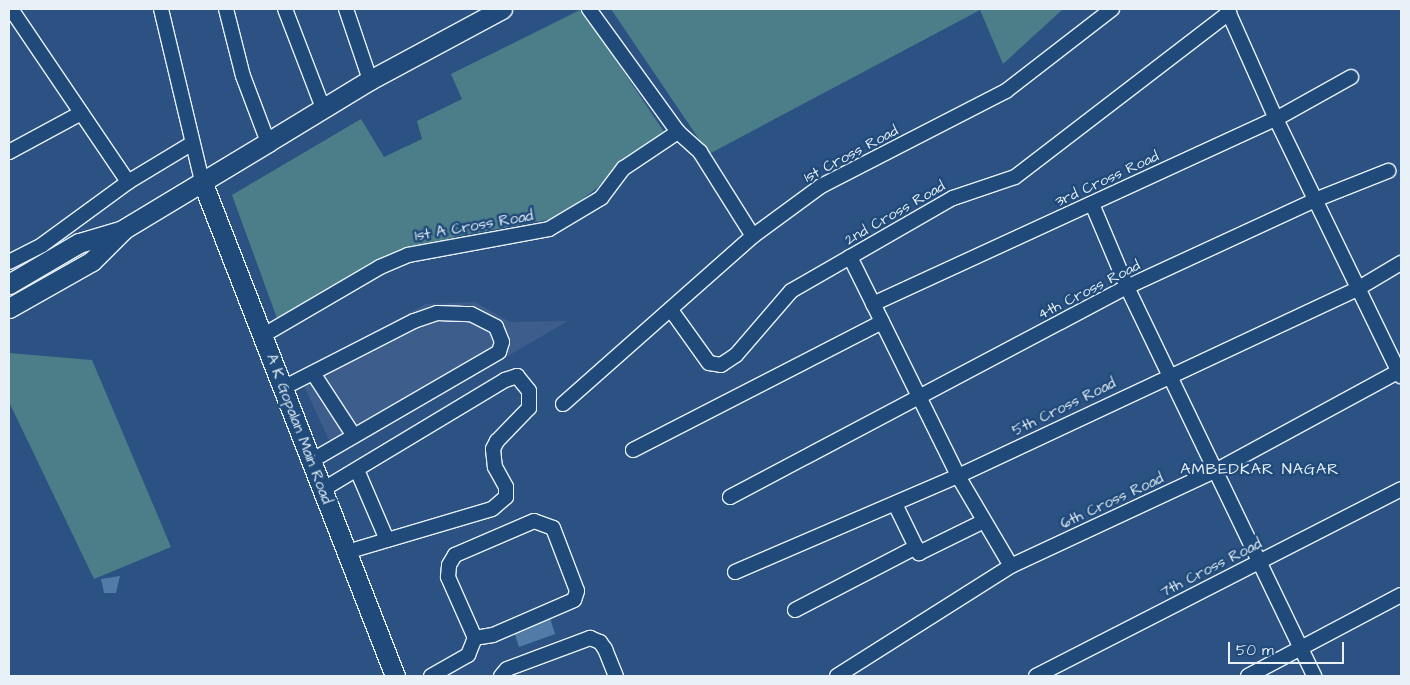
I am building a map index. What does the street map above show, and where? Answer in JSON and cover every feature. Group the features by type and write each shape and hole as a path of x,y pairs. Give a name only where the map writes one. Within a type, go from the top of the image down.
{"street":[{"path":"11,9 128,182"},
{"path":"161,9 191,144 202,181"},
{"path":"226,9 243,76 268,142"},
{"path":"285,9 323,108"},
{"path":"346,9 370,80"},
{"path":"9,308 92,261 124,230 202,181 370,80 502,9"},
{"path":"589,9 678,132 700,152 753,236"},
{"name":"1st Cross Road","path":"563,404 753,236 821,186 1006,91 1112,9"},
{"path":"1228,11 1276,119 1400,372"},
{"name":"2nd Cross Road","path":"671,310 708,364 721,365 736,355 791,291 953,198 1015,177 1228,11"},
{"name":"3rd Cross Road","path":"873,304 1276,119 1351,77"},
{"path":"9,152 81,113"},
{"name":"1st A Cross Road","path":"262,336 380,267 408,255 548,229 600,198 624,168 678,132"},
{"path":"9,262 42,245 128,182 191,144"},
{"name":"4th Cross Road","path":"730,497 1127,287 1315,200 1388,171"},
{"name":"A K Gopalan Main Road","path":"202,181 395,676"},
{"path":"1092,204 1127,287 1303,649 1314,676"},
{"path":"9,284 79,243 124,230"},
{"path":"850,257 958,476 1011,566"},
{"name":"5th Cross Road","path":"735,572 958,476 1170,374 1359,288 1401,263"},
{"path":"283,388 414,321 437,313 471,314 496,327 502,342 499,352 311,461"},
{"path":"634,450 882,322"},
{"name":"6th Cross Road","path":"841,675 1011,566 1215,471 1400,372"},
{"path":"312,373 354,436"},
{"path":"322,490 505,380 516,376 523,380 529,391 529,408 493,449 495,466 506,487 506,497 492,509 346,552"},
{"path":"357,470 387,540"},
{"name":"7th Cross Road","path":"1036,676 1401,489"},
{"path":"894,504 919,553 984,521"},
{"path":"431,676 468,655 476,638 448,577 449,565 455,555 534,521 553,528 577,591 574,600 493,636 476,638"},
{"path":"795,610 916,546"},
{"path":"1248,676 1303,649 1401,595"},
{"path":"502,676 507,669 590,638 600,642 605,649 616,676"}],"shaded area":[{"path":"475,302 510,322 568,321 336,455 298,373 426,304"},
{"path":"120,576 116,593 104,593 101,579"},
{"path":"550,618 555,634 519,647 514,632"}],"green space":[{"path":"582,9 664,132 621,161 597,188 557,218 458,236 376,260 278,321 232,195 361,119 384,157 422,139 417,121 462,99 451,74"},
{"path":"611,9 1063,9 1003,64 980,10 709,154"},
{"path":"9,353 92,360 171,547 94,579 9,402"}],"district":[{"name":"AMBEDKAR NAGAR","path":"1260,469"}]}
